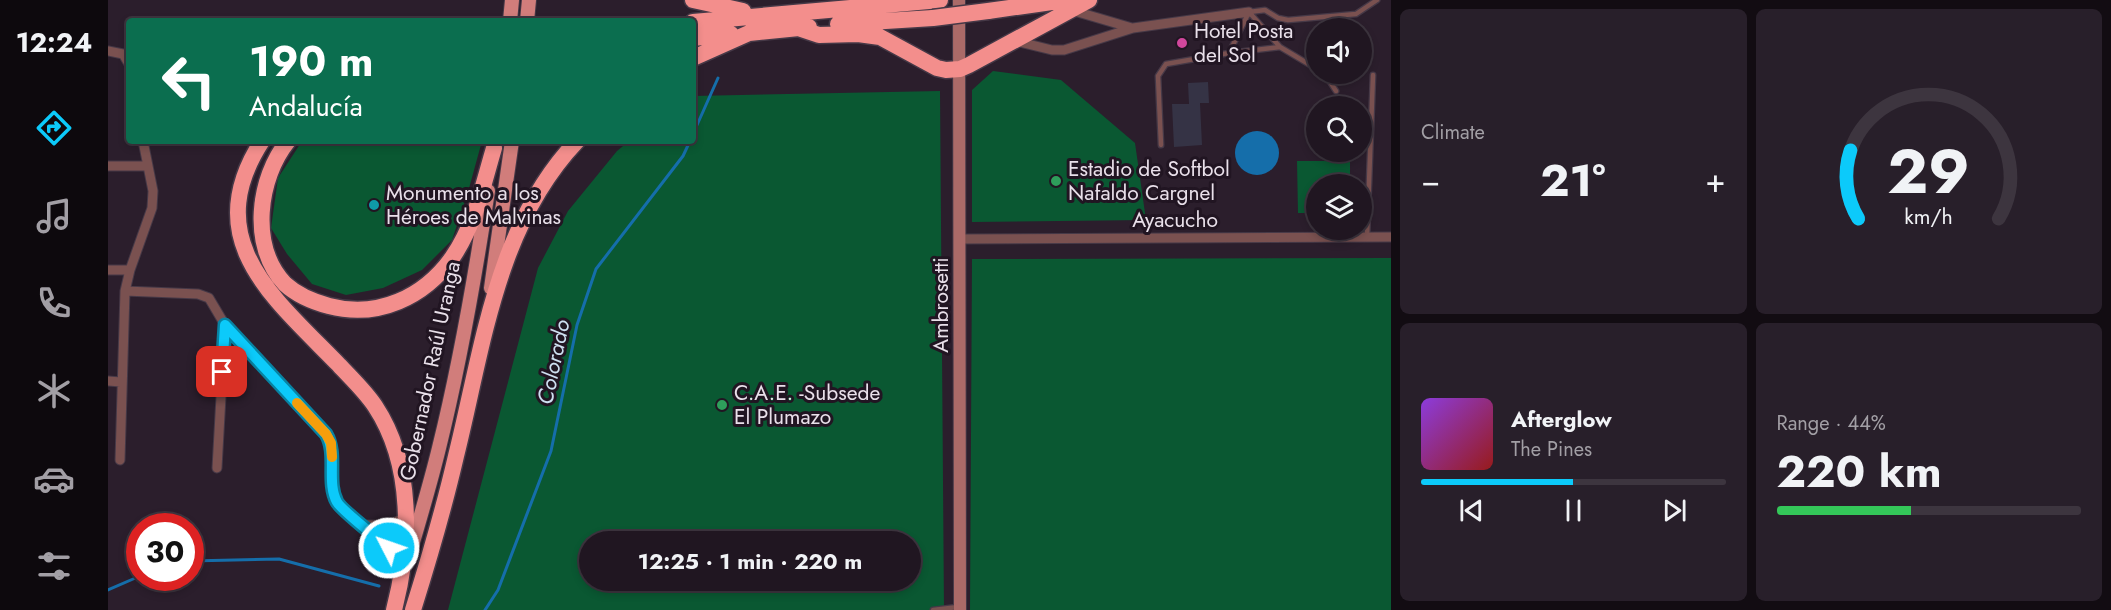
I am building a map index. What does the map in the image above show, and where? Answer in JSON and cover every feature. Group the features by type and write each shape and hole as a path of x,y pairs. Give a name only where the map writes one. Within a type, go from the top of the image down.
{"highway":[{"path":"693,0 722,8 770,15"},
{"path":"798,28 819,35 858,34 880,37 938,68 960,69 1016,40 1068,5 1089,0"},
{"path":"696,22 770,15 935,6 988,11 1048,2 1068,5"},
{"path":"696,38 798,28 935,6"},
{"path":"696,57 749,33"},
{"name":"Gobernador Raúl Uranga","path":"260,144 246,171 238,203 239,227 244,252 255,273 276,300 375,406 396,453 404,490 405,516 403,563 394,609"},
{"path":"285,144 268,175 261,212 264,240 272,263 285,283 301,296 320,304 361,310 378,308 408,298 422,289 442,270 453,256 475,213 495,144"},
{"name":"Gobernador Raúl Uranga","path":"413,610 456,456 485,326 519,227 550,174 575,144"}],"main road":[{"path":"510,18 512,0"},
{"path":"527,18 529,0"},
{"name":"Gobernador Raúl Uranga","path":"394,609 439,448 458,366 474,281 495,144"},
{"name":"Gobernador Raúl Uranga","path":"485,326 499,245 512,144"}],"street":[{"name":"Ambrosetti","path":"959,0 960,608"},
{"path":"1068,5 1133,28"},
{"path":"1016,40 1052,50 1064,50 1133,28 1249,12"},
{"path":"108,51 123,54 126,59"},
{"path":"120,460 125,291 152,208 153,191 144,144"},
{"path":"108,166 148,166"},
{"name":"Ayacucho","path":"960,239 1306,237"},
{"name":"Ayacucho","path":"1372,237 1391,237"},
{"path":"108,270 130,270"},
{"path":"125,291 198,294 208,298 225,325 326,434 331,443 333,483 337,503 403,563"},
{"path":"217,468 225,325"},
{"path":"108,381 121,382"},
{"path":"363,525 396,523 405,516"}],"lane":[{"path":"1249,12 1265,10 1278,18 1288,20 1356,14 1377,0"},
{"path":"1249,12 1280,47 1306,62"},
{"path":"1229,53 1249,12"},
{"path":"1161,145 1158,76 1166,64 1280,47"},
{"path":"1369,174 1373,75"},
{"path":"1331,84 1336,91"},
{"path":"933,610 960,608"}],"green space":[{"name":"Estadio de Softbol Nafaldo Cargnel","path":"993,71 1061,80 1135,143 1146,220 972,222 972,90"},
{"name":"C.A.E. -Subsede El Plumazo","path":"940,91 944,610 448,610 538,268 568,211 617,151 625,144 696,144 696,96"},
{"path":"300,144 481,144 452,240 422,270 383,288 346,295 312,284 287,254 271,228 278,178"},
{"path":"1297,161 1350,162 1350,174 1306,174 1306,213 1298,213"},
{"path":"1391,258 1391,610 970,610 972,259"}],"water":[{"path":"1257,131 1273,137 1279,153 1273,169 1257,175 1241,169 1235,153 1241,137"}],"building":[{"path":"1208,82 1209,103 1200,103 1202,145 1174,147 1172,104 1189,104 1188,83"}],"waterway":[{"name":"Colorado","path":"696,127 718,78"},
{"name":"Colorado","path":"485,610 498,590 551,451 577,325 596,269 683,156 689,144"},
{"name":"Colorado","path":"204,561 279,559 379,586"},
{"name":"Colorado","path":"108,590 126,582"}],"slow traffic":[{"path":"297,403 326,434 331,443 332,457"}],"place":[{"name":"Hotel Posta del Sol","path":"1182,43"},
{"name":"Estadio de Softbol Nafaldo Cargnel","path":"1056,181"},
{"name":"Monumento a los Héroes de Malvinas","path":"374,205"},
{"name":"C.A.E. -Subsede El Plumazo","path":"722,405"}],"route":[{"path":"222,372 225,325 326,434 331,443 333,483 337,503 389,548"}]}
